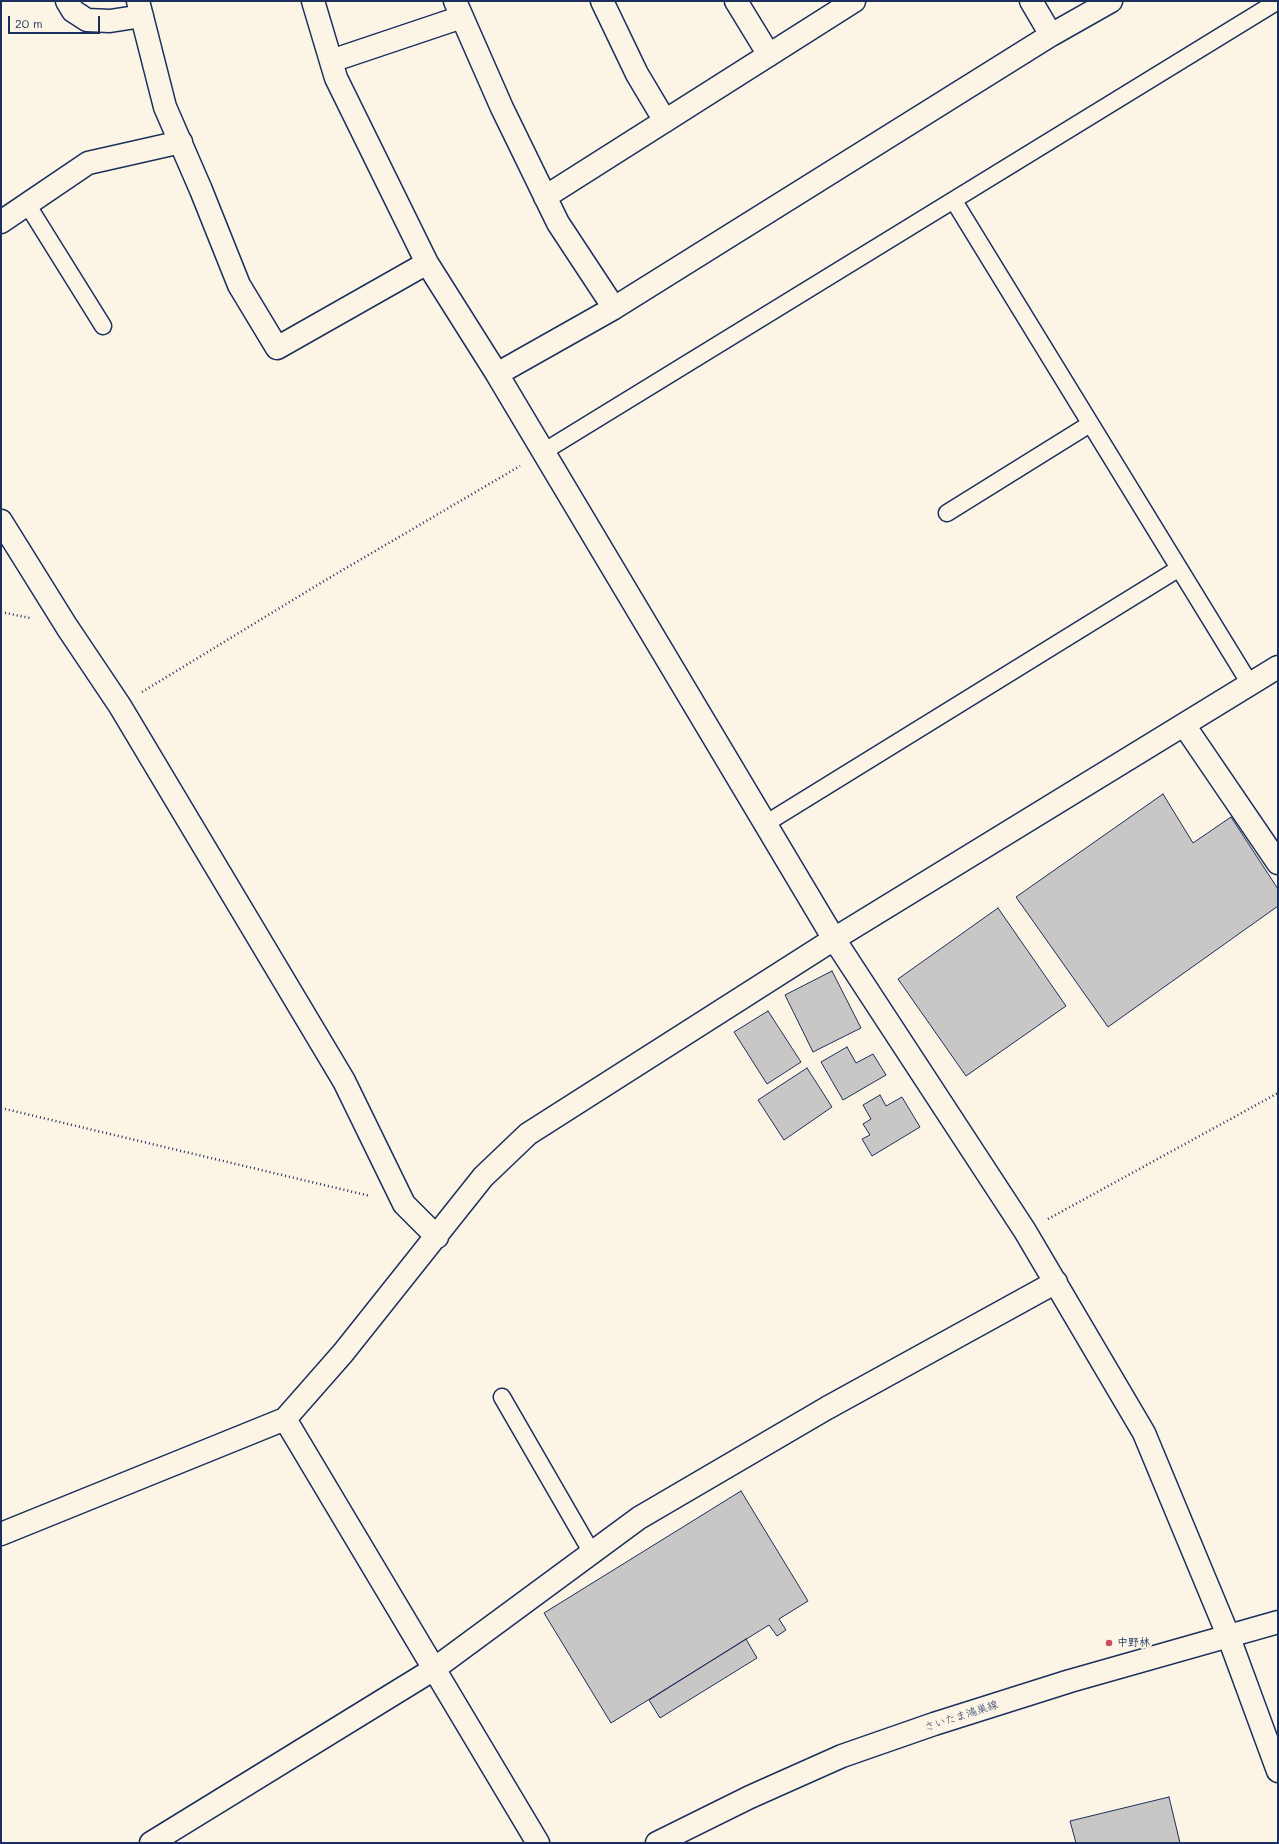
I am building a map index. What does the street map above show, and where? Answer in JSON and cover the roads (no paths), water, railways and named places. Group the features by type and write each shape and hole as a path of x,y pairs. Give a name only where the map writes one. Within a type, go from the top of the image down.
{"street":[{"path":"67,1 73,11 87,20 110,21 140,8 165,108 181,142 239,285 277,348 427,263"},
{"path":"313,1 336,78 427,263 497,374 834,939 1025,1231 1144,1433 1228,1635 1278,1771"},
{"path":"602,1 637,74 665,121"},
{"path":"736,1 769,55"},
{"path":"545,197 854,1"},
{"path":"1031,1 1051,35"},
{"path":"497,374 614,308 1051,35 1111,1"},
{"path":"331,61 458,9 502,108 558,223 614,308"},
{"path":"1,222 88,163 181,142"},
{"path":"1,521 67,627 120,706 344,1081 404,1204 437,1237"},
{"path":"1,1534 285,1419 343,1353 437,1237 483,1177 528,1134 834,939 1278,667"},
{"path":"1184,725 1278,863"},
{"path":"151,1843 434,1669 639,1518 820,1412 1056,1282"},
{"path":"285,1419 538,1843"},
{"name":"さいたま鴻巣線","path":"657,1843 750,1797 842,1756 934,1724 1070,1681 1278,1622"}],"lane":[{"path":"543,452 1278,1"},
{"path":"954,201 1250,684"},
{"path":"27,204 104,326"},
{"path":"947,513 1090,424"},
{"path":"765,824 1178,568"},
{"path":"502,1397 592,1553"}],"place":[{"name":"中野林","path":"1109,1643"}]}
